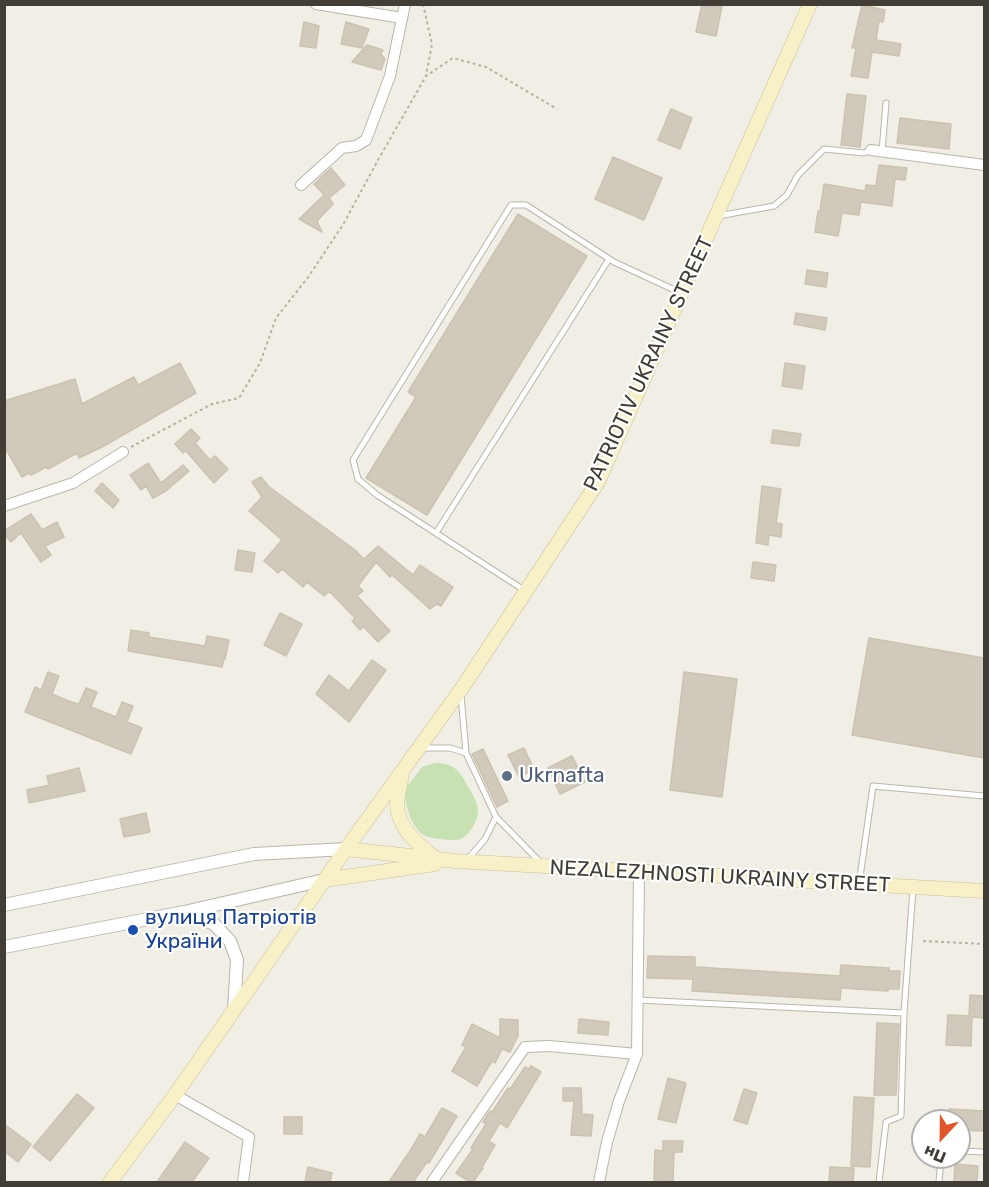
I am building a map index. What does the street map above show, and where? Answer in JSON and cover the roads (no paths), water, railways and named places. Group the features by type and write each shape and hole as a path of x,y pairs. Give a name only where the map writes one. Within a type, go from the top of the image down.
{"main road":[{"name":"PATRIOTIV UKRAINY STREET","path":"346,849 460,691 598,482 810,4"},
{"path":"402,771 397,806 402,823 416,843 438,860"},
{"path":"110,1182 175,1095 346,849"},
{"name":"NEZALEZHNOSTI UKRAINY STREET","path":"346,849 460,862 984,891"},
{"name":"NEZALEZHNOSTI UKRAINY STREET","path":"324,880 460,862"}],"street":[{"path":"316,4 402,18"},
{"path":"301,185 342,148 356,146 366,140 390,76 405,4"},
{"path":"876,151 984,165"},
{"path":"4,506 73,483 123,452"},
{"name":"NEZALEZHNOSTI UKRAINY STREET","path":"4,905 254,854 346,849"},
{"path":"599,1182 607,1142 619,1101 637,1054 639,873"},
{"name":"NEZALEZHNOSTI UKRAINY STREET","path":"4,947 184,912 324,880"},
{"path":"184,912 214,924 230,941 237,960 234,1010"},
{"path":"432,1182 525,1047 549,1046 637,1054"},
{"path":"175,1095 249,1137 243,1182"}],"lane":[{"path":"716,216 774,206 787,195 798,175 824,149 864,153 876,151 885,103"},
{"path":"526,591 377,495 358,479 353,460 511,206 526,206 609,259 682,293"},
{"path":"436,533 609,259"},
{"path":"460,691 466,753 496,817 545,867"},
{"path":"419,748 450,748 466,753"},
{"path":"859,884 873,786 984,796"},
{"path":"460,862 485,839 496,817"},
{"path":"879,1182 886,1122 901,1116 904,1013 913,887"},
{"path":"638,1000 904,1013"}],"place":[{"name":"Ukrnafta","path":"507,776"},
{"name":"вулиця Патріотів України","path":"133,930"}]}
